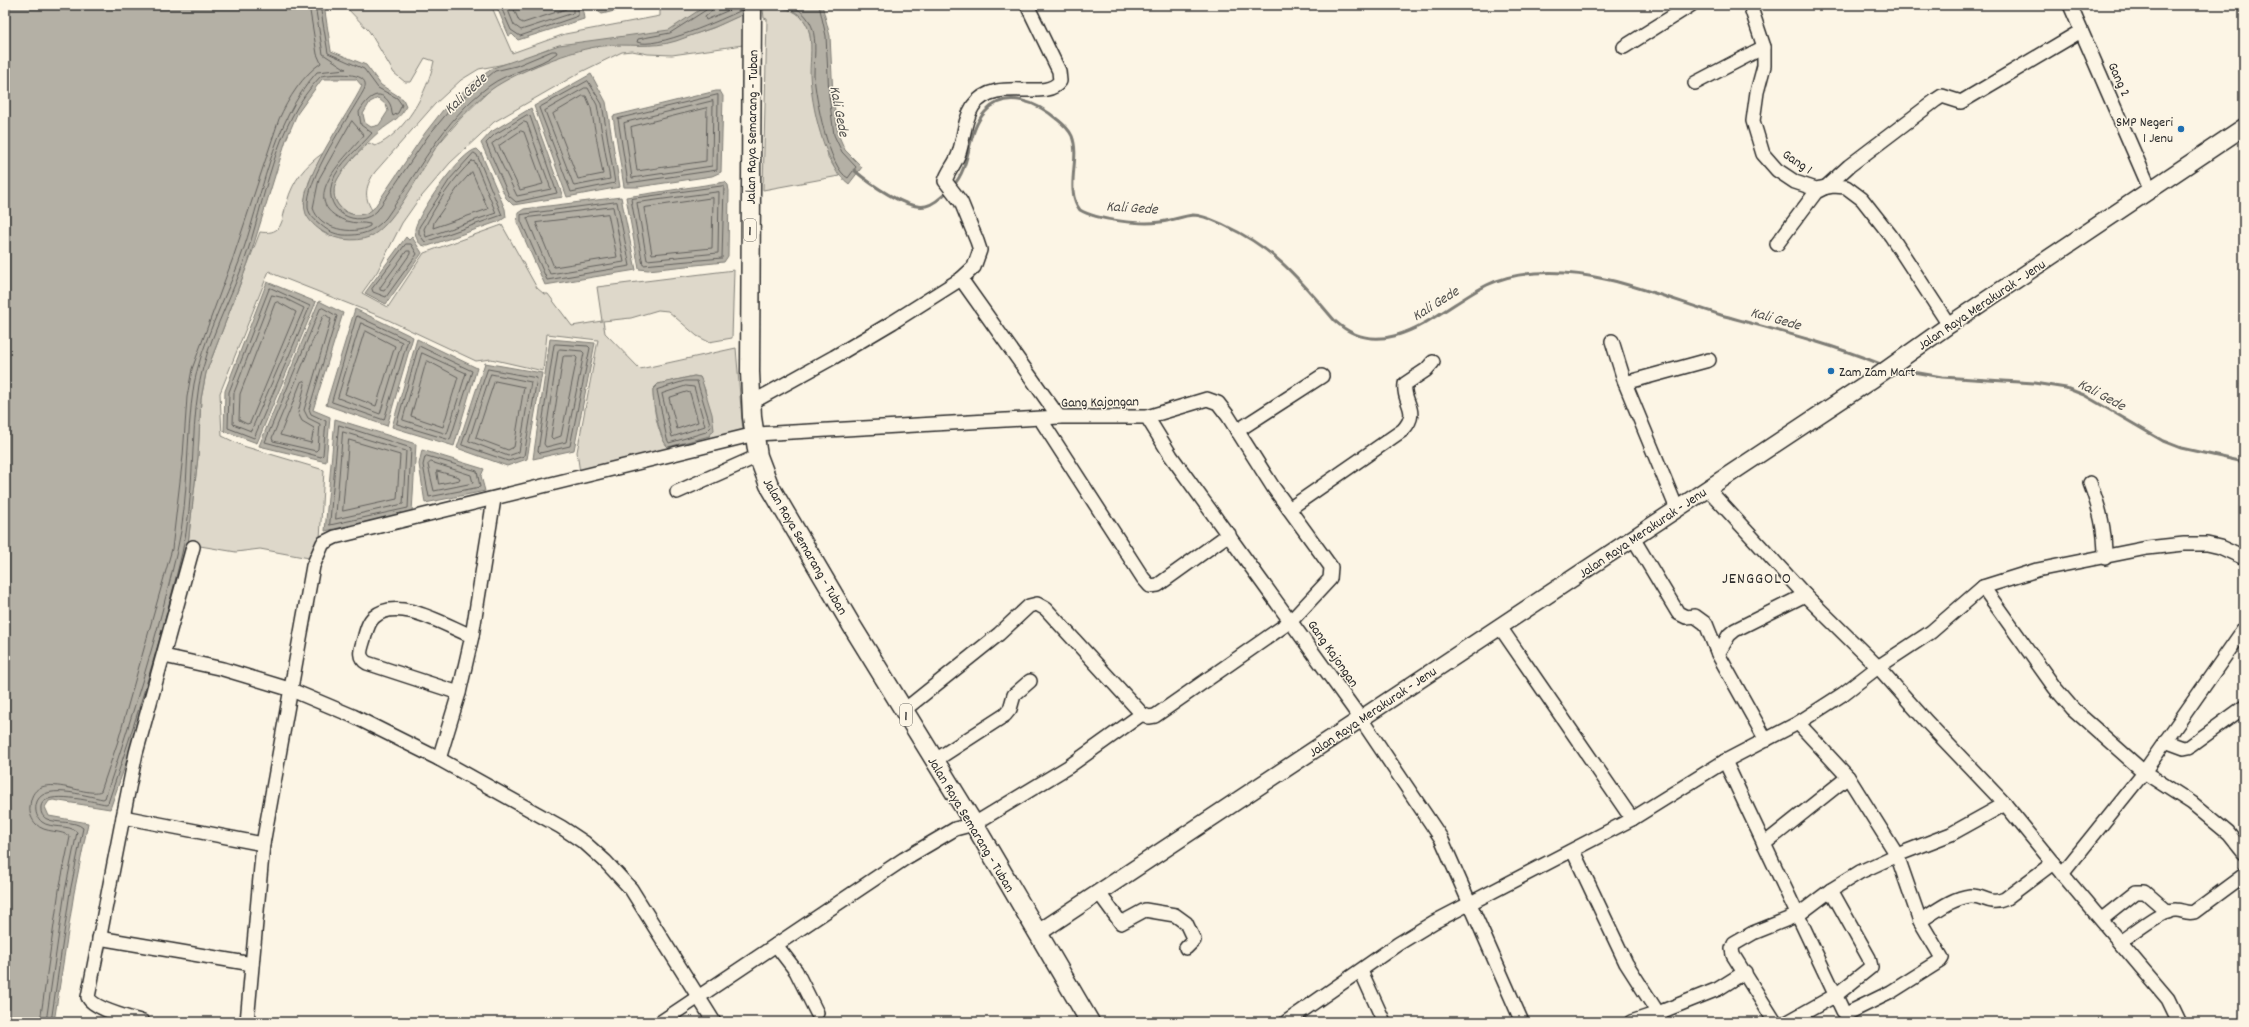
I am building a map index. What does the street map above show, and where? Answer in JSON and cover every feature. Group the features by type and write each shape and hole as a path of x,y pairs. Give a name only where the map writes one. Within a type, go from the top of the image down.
{"highway":[{"name":"Jalan Raya Semarang - Tuban","path":"752,5 750,264 751,403 758,456 769,485 903,712 974,824 1090,1022"}],"main road":[{"name":"Jalan Raya Merakurak - Jenu","path":"1038,933 1873,379 1949,325 2244,127"}],"street":[{"path":"751,403 834,357 961,279 974,267 980,250 956,194 945,179 959,155 968,116 973,106 980,99 994,92 1011,88 1052,89 1060,81 1058,71 1028,5"},
{"path":"1624,47 1691,5"},
{"name":"Gang 1","path":"1750,5 1764,47 1764,66 1757,92 1753,120 1763,154 1777,170 1795,182 1809,188 1846,187 1862,199 1891,236 1949,325"},
{"name":"Gang 2","path":"2070,5 2150,189"},
{"path":"1777,244 1812,196 1826,187 1849,166 1942,96 1961,102 2081,31"},
{"path":"1695,83 1764,47"},
{"path":"961,279 1059,417"},
{"path":"1612,341 1625,383 1677,509"},
{"path":"1625,383 1709,360"},
{"path":"1289,509 1403,430 1410,422 1412,413 1405,384 1426,370 1433,362"},
{"path":"1237,431 1322,376"},
{"path":"903,712 999,634 1029,606 1037,604 1046,609 1142,714 1149,717 1155,716 1291,621 1330,579 1332,572 1330,567 1218,403 1207,399 1147,417"},
{"name":"Gang Kajongan","path":"289,689 313,566 323,543 335,537 755,434 1041,420 1059,417 1147,417 1172,456 1361,719 1441,838 1522,1022"},
{"path":"1041,420 1143,578 1150,586 1158,585 1228,534"},
{"path":"677,492 758,456"},
{"path":"2090,483 2102,515 2105,533 2105,558"},
{"path":"1707,488 1805,595 1878,667 1926,722 2005,804 2168,1000 2179,1022"},
{"path":"439,760 459,693 472,636 494,499"},
{"path":"1633,538 1678,613 1686,617 1695,616 1706,624 1718,654 1766,740"},
{"path":"1286,1022 1398,944 1469,903 1573,851 1632,819 1725,761 1798,723 1843,694 1878,667 1930,632 1983,586 2037,570 2105,558 2147,548 2184,544 2220,547 2244,558"},
{"path":"143,1022 102,1008 89,1001 88,992 136,753 193,547"},
{"path":"1983,586 2055,688 2073,709 2144,772 2192,803 2228,833 2244,853"},
{"path":"1718,654 1729,636 1735,630 1805,595"},
{"path":"459,693 367,664 362,660 360,652 366,630 373,618 389,610 423,614 472,636"},
{"path":"1500,627 1632,819"},
{"path":"2062,874 2144,772 2244,629"},
{"path":"164,656 223,669 289,689 353,716 439,760 561,827 605,861 631,889 714,1022"},
{"path":"934,761 1005,715 1010,709 1014,695 1030,681"},
{"path":"247,1022 263,844 289,689"},
{"path":"2165,741 2184,748 2189,747 2244,707"},
{"path":"661,1022 915,852 955,829 974,824 1074,762 1142,714"},
{"path":"1725,761 1843,1011 1846,1014 1891,992 1940,962 1942,958 1920,921 1897,855 1848,777 1798,723"},
{"path":"1764,844 1848,777"},
{"path":"1775,1022 1733,955 1732,949 1734,944 1753,933 1798,915 1831,890 1860,872 1897,855 1951,834 2005,804"},
{"path":"123,817 263,844"},
{"path":"1573,851 1626,963 1660,1017"},
{"path":"1920,921 1958,899 1971,896 1991,902 1997,902 2005,899 2053,863"},
{"path":"2120,942 2162,914 2175,910 2186,914 2194,912 2244,876"},
{"path":"1788,1022 1836,995 1868,971 1871,963 1831,890"},
{"path":"2102,919 2136,892 2145,892 2168,912"},
{"path":"1099,893 1121,923 1145,910 1179,917 1189,927 1194,940 1186,948"},
{"path":"99,938 252,964"},
{"path":"776,945 796,971 817,1013"},
{"path":"1361,971 1384,1022"},
{"path":"1631,1022 1660,1017 1722,986 1745,972"}],"shaded area":[{"path":"344,5 491,5 512,53 565,34 660,16 660,5 713,5 667,43 713,28 743,14 743,45 672,55 648,54 632,51 622,52 581,72 494,122 450,163 416,203 402,223 377,272 362,293 388,307 424,253 502,225 537,288 544,294 548,294 572,326 602,321 597,287 734,270 732,338 709,342 697,336 668,311 658,310 631,318 603,321 605,333 640,369 736,348 743,432 580,473 577,452 598,340 547,334 543,371 491,359 476,361 382,317 269,271 220,393 222,436 243,446 324,470 320,539 309,558 260,549 236,552 188,544 198,457 201,399 206,373 260,232 271,232 280,226 290,194 300,174 323,153 309,182 304,203 322,232 330,236 355,239 372,235 389,220 436,147 462,117 491,89 549,48 515,62 479,69 461,80 435,104 375,172 369,181 367,191 367,200 372,210 366,214 359,215 346,211 340,207 336,201 334,193 337,179 349,162 369,143 375,146 386,140 405,122 421,98 434,61 425,58 411,82 405,82 394,73 369,31","holes":["694,376 700,377 705,390 709,436 668,447 658,427 653,389 658,384"]},
{"path":"763,9 787,9 796,13 804,20 809,29 828,157 839,176 763,190 767,19 764,18"}],"water":[{"path":"5,5 324,5 331,51 366,65 381,85 403,99 406,106 398,118 380,131 363,147 337,180 334,189 335,198 338,205 351,214 359,215 367,213 374,208 425,133 443,110 470,85 493,68 559,45 669,30 707,5 822,5 830,36 833,96 838,134 845,150 862,167 849,184 840,175 832,163 820,134 811,87 810,33 805,22 798,14 789,9 780,7 760,9 676,41 658,45 603,46 577,51 545,62 502,83 492,89 468,109 447,133 435,149 399,208 382,228 373,235 357,240 339,239 329,235 310,221 306,214 304,201 315,168 362,86 356,79 322,79 297,114 286,140 248,263 206,373 201,399 198,457 188,544 132,746 110,809 53,800 49,801 45,807 49,816 88,823 74,893 54,1022 5,1022","holes":["378,98 386,105 388,111 379,125 371,127 365,123 363,114 370,102"]},
{"path":"496,5 582,5 584,19 518,40 512,34 509,36"},
{"path":"594,5 640,5 602,14 596,10"},
{"path":"591,74 606,102 620,187 567,197 534,106"},
{"path":"720,91 723,96 721,172 712,176 638,187 624,187 613,116"},
{"path":"531,108 563,197 513,205 506,198 481,143 491,132"},
{"path":"477,149 481,153 505,209 506,217 500,221 428,246 422,245 416,238 415,229 424,210 451,171 470,152"},
{"path":"725,182 728,185 729,191 728,256 724,262 648,270 639,269 626,197"},
{"path":"621,197 636,270 545,285 517,222 518,213 524,209"},
{"path":"406,237 409,240 412,237 422,253 386,304 365,293"},
{"path":"267,282 316,302 257,443 224,431 225,391"},
{"path":"319,301 343,313 313,410 330,417 326,462 259,446"},
{"path":"355,309 413,337 387,426 326,405"},
{"path":"417,339 477,368 454,446 392,427"},
{"path":"550,339 595,343 574,450 533,459"},
{"path":"485,363 542,373 527,459 507,466 457,448"},
{"path":"694,376 700,377 702,381 712,414 714,430 709,436 668,447 662,437 657,420 653,389 658,384"},
{"path":"335,419 416,444 412,512 325,531"},
{"path":"422,450 484,469 481,476 485,491 425,503 419,464"}],"waterway":[{"name":"Kali Gede","path":"953,186 963,169 975,129 985,112 993,105 1002,101 1022,101 1041,108 1064,125 1071,133 1075,154 1073,193 1075,202 1080,210 1097,217 1142,223 1152,223 1193,215 1209,218 1242,234 1273,255 1298,279 1335,321 1354,334 1374,338 1394,336 1413,329 1487,285 1505,278 1524,274 1560,273 1607,279 1630,285 1721,315 1823,344 1883,365"},
{"name":"Kali Gede","path":"854,170 878,188 908,204 918,206 933,204 949,190"},
{"name":"Kali Gede","path":"1896,369 1942,377 2034,383 2066,388 2084,395 2163,441 2181,448 2244,462"}],"place":[{"name":"SMP Negeri 1 Jenu","path":"2181,129"},
{"name":"Zam Zam Mart","path":"1831,371"}],"district":[{"name":"JENGGOLO","path":"1757,577"}]}
